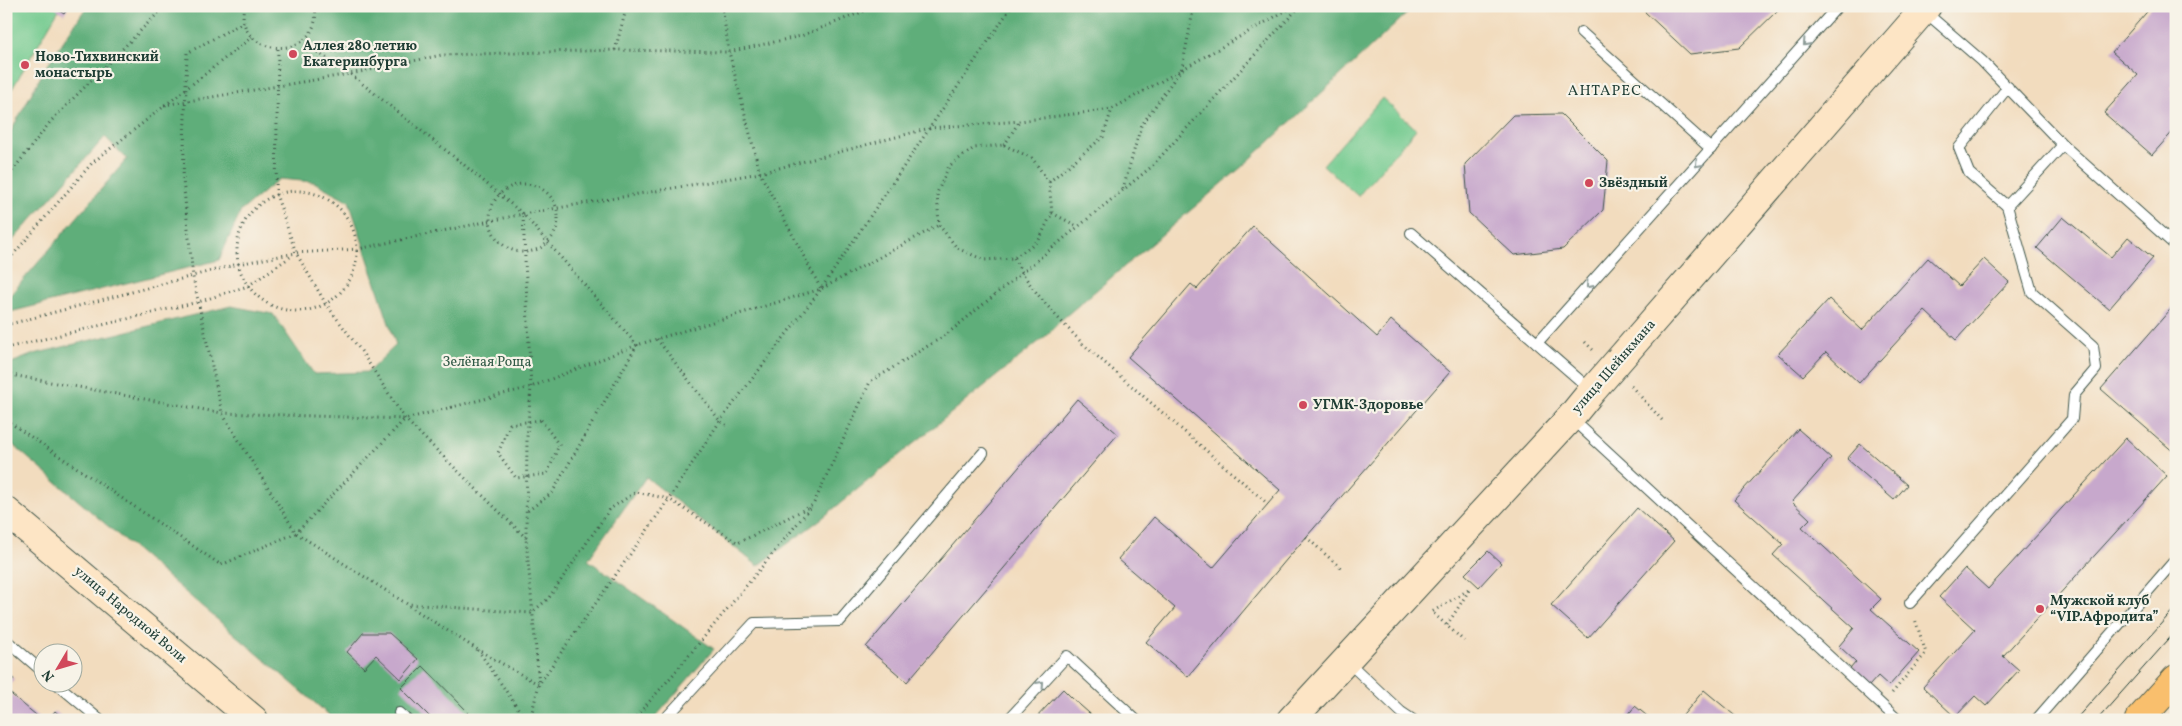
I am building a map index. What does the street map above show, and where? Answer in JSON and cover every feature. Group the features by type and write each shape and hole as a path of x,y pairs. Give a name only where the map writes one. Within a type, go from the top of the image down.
{"main road":[{"path":"2139,720 2176,679"}],"street":[{"name":"улица Шейнкмана","path":"1291,720 1570,418 1592,390 1925,8"},
{"name":"улица Народной Воли","path":"6,511 254,720"}],"lane":[{"path":"1537,343 1838,6"},
{"path":"1925,8 2008,87 2063,144 2176,246"},
{"path":"1581,32 1711,149"},
{"path":"1910,603 2072,419 2074,395 2096,369 2093,346 2032,292 2007,206 1969,173 1959,148 2008,87"},
{"path":"2007,206 2063,144"},
{"path":"1411,232 1592,390"},
{"path":"1570,418 1898,720"},
{"path":"664,720 754,623 840,621 983,453"},
{"path":"2036,720 2176,559"},
{"path":"6,640 32,662"},
{"path":"1008,720 1067,656 1136,720"},
{"path":"1346,661 1402,716 1413,720"},
{"path":"69,694 100,720"}],"path":[{"path":"6,179 51,121 165,6"},
{"path":"244,6 244,22 252,37 268,47 278,49 290,47 301,41 309,33 314,23 314,6"},
{"path":"615,50 627,6"},
{"path":"722,6 729,52 760,172 821,289"},
{"path":"164,105 350,74 442,56 615,50 729,52 801,36 877,6"},
{"path":"539,684 669,499 720,421 821,289 1012,6"},
{"path":"1123,189 1141,126 1182,68 1194,6"},
{"path":"6,325 238,264 296,253 358,249 523,214 760,172 930,128 1020,121 1112,108 1294,6"},
{"path":"633,720 672,676 813,505 870,382 947,334 1150,168 1300,6"},
{"path":"244,22 187,53 183,180 193,277 222,413 296,533 478,650 539,684"},
{"path":"6,263 92,163 252,37"},
{"path":"301,41 350,74 523,214 637,345"},
{"path":"278,49 276,194 296,253 326,304 361,351 405,419 526,538"},
{"path":"1049,182 1102,137 1112,108"},
{"path":"1004,145 1020,121"},
{"path":"1004,145 1032,158 1049,182 1052,213 1039,240 1014,258 984,260 957,248 939,226 937,193 949,166 974,148 1004,145"},
{"path":"520,184 532,185 543,190 552,198 557,208 557,227 548,243 541,248 525,253 513,251 495,237 490,221 493,204 499,194 509,187 520,184"},
{"path":"295,190 314,192 331,200 345,214 354,230 358,249 356,266 350,281 339,294 326,304 310,310 292,311 276,307 260,299 248,286 238,264 240,229 249,214 261,202 276,194 295,190"},
{"path":"1052,213 1078,226"},
{"path":"523,214 531,387 528,422 526,538 531,613 539,684 530,720"},
{"path":"6,374 222,413 405,419 531,387 637,345 821,289 939,226"},
{"path":"6,348 198,302 248,286 296,253"},
{"path":"1014,258 1021,272 1060,321 1083,344 1268,504"},
{"path":"656,339 720,421 729,427"},
{"path":"526,512 552,493 637,345"},
{"path":"1630,385 1662,420"},
{"path":"6,420 221,565 296,533 405,419"},
{"path":"541,420 559,445 547,474 516,478 498,453 510,424 528,422 541,420"},
{"path":"407,604 531,613 548,599 610,509 636,492 669,499 738,543 813,505"},
{"path":"1306,537 1343,570"},
{"path":"1447,625 1470,589 1432,612 1464,641"},
{"path":"1882,705 1926,653 1910,603"},
{"path":"478,650 526,720"},
{"path":"1211,720 1216,714"}],"green space":[{"path":"6,6 61,6 6,99"},
{"name":"Зелёная Роща","path":"87,6 1415,6 1244,165 1060,321 1047,335 821,519 758,566 646,477 588,560 714,649 653,720 335,720 6,439 6,365 34,354 231,306 273,314 314,374 368,372 396,345 349,201 314,182 279,179 241,211 219,260 6,313 6,300 127,159 105,137 6,248 6,140 46,67"},
{"path":"1382,98 1416,129 1358,196 1323,165"}],"building":[{"path":"52,6 69,6 64,14"},
{"path":"1644,6 1779,6 1779,9 1739,48 1690,54 1645,12"},
{"path":"2152,6 2163,6 2176,18 2176,82 2170,88 2176,93 2176,128 2152,155 2104,113 2138,75 2112,52"},
{"path":"1561,114 1608,161 1603,210 1563,249 1514,255 1469,213 1465,164 1513,115"},
{"path":"2063,217 2111,257 2128,237 2153,258 2109,309 2037,248"},
{"path":"1253,226 1377,337 1391,320 1450,372 1287,559 1188,677 1146,642 1175,608 1118,559 1154,517 1213,568 1280,490 1128,357 1191,284 1197,289"},
{"path":"1928,258 1959,286 1984,259 2009,282 1956,340 1925,311 1859,383 1826,352 1803,376 1778,354 1829,299 1862,330"},
{"path":"2176,303 2176,454 2101,389"},
{"path":"1077,399 1118,434 907,682 866,647"},
{"path":"1798,429 1831,458 1792,502 1810,519 1802,527 1881,599 1871,609 1919,652 1889,686 1878,676 1869,686 1850,669 1856,662 1839,646 1854,628 1773,555 1783,544 1734,500"},
{"path":"2126,438 2167,476 2003,656 2019,670 1986,706 1975,696 1955,717 1923,687 1975,630 1939,597 1965,568 1988,589"},
{"path":"1860,444 1907,485 1894,500 1847,459"},
{"path":"1637,508 1674,541 1588,638 1551,605"},
{"path":"1488,551 1501,563 1479,587 1465,574"},
{"path":"363,633 389,633 418,659 401,679 376,655 364,668 347,652"},
{"path":"423,666 468,712 460,720 433,720 401,688"},
{"path":"6,672 14,679 6,688"},
{"path":"1063,689 1072,698 1097,720 1034,720"},
{"path":"6,690 42,720 6,720"},
{"path":"1704,690 1740,720 1679,720"},
{"path":"1635,706 1652,720 1624,720"},
{"path":"55,711 65,720 48,720"}],"tram line":[{"path":"2075,720 2176,607"},
{"path":"2097,720 2176,631"}],"place":[{"name":"Аллея 280 летию Екатеринбурга","path":"293,54"},
{"name":"Ново-Тихвинский монастырь","path":"25,65"},
{"name":"Звёздный","path":"1589,183"},
{"name":"УГМК-Здоровье","path":"1303,405"},
{"name":"Мужской клуб “VIP.Афродита”","path":"2040,609"}],"district":[{"name":"АНТАРЕС","path":"1605,91"}]}
